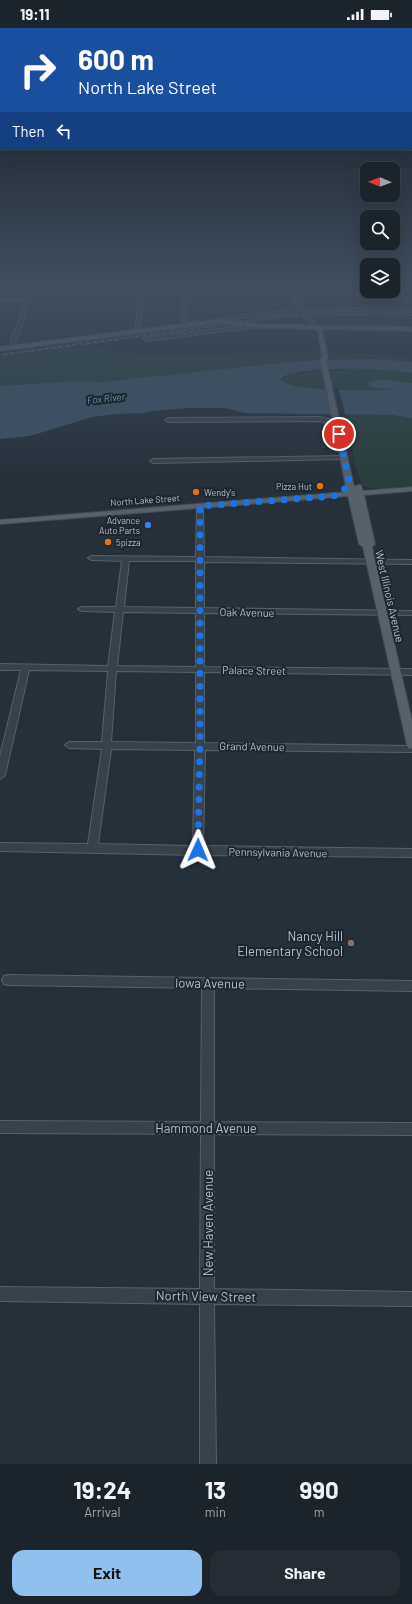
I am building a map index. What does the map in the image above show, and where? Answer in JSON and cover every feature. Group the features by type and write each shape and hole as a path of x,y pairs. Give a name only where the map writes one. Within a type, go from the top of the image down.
{"main road":[{"name":"West Illinois Avenue","path":"325,355 325,358 323,359 328,371 356,497 371,544 367,546 370,562 412,745"},
{"name":"West Illinois Avenue","path":"339,420 343,458 350,484 356,497"},
{"path":"334,496 350,484"},
{"name":"North Lake Street","path":"0,527 334,496 356,497 412,489"},
{"name":"North Lake Street","path":"0,522 412,494"}],"street":[{"path":"168,420 339,420"},
{"path":"152,461 343,458"},
{"path":"198,850 200,746 200,509"},
{"path":"92,558 412,562"},
{"path":"92,849 106,745 112,669 126,558"},
{"name":"Oak Avenue","path":"82,609 412,613"},
{"name":"Palace Street","path":"0,667 412,672"},
{"path":"0,775 26,667"},
{"name":"Grand Avenue","path":"69,745 412,749"},
{"name":"Pennsylvania Avenue","path":"0,847 412,853"},
{"name":"Iowa Avenue","path":"8,980 412,986"},
{"name":"New Haven Avenue","path":"208,983 208,1464"},
{"name":"Hammond Avenue","path":"0,1127 412,1129"},
{"name":"North View Street","path":"0,1294 412,1298"}],"green space":[{"path":"15,355 318,355 319,360 101,382 76,381 0,386 0,357"},
{"path":"330,355 375,355 412,358 412,362 332,359"},
{"path":"367,368 412,373 412,383 383,379 371,387 396,390 333,390 299,387 280,379 296,373"},
{"path":"346,415 393,415 412,418 412,486 372,488 362,485 355,464"},
{"path":"189,509 57,521 108,515"}],"water":[{"name":"Fox River","path":"375,359 412,362 412,373 364,369 324,369 290,374 280,379 299,387 333,390 396,390 371,387 368,384 370,381 383,379 412,383 412,418 393,415 244,413 225,408 188,408 92,417 30,436 0,439 0,386 76,381 101,382 279,363 319,360"}],"pier":[{"path":"326,387 338,387 346,417 332,417"}],"place":[{"name":"Pizza Hut","path":"320,486"},
{"name":"Wendy's","path":"196,492"},
{"name":"Advance Auto Parts","path":"148,525"},
{"name":"5pizza","path":"108,542"},
{"name":"Nancy Hill Elementary School","path":"351,943"}],"route":[{"path":"198,850 200,740 200,506 334,496 340,493 350,484 343,458 339,434"}]}
